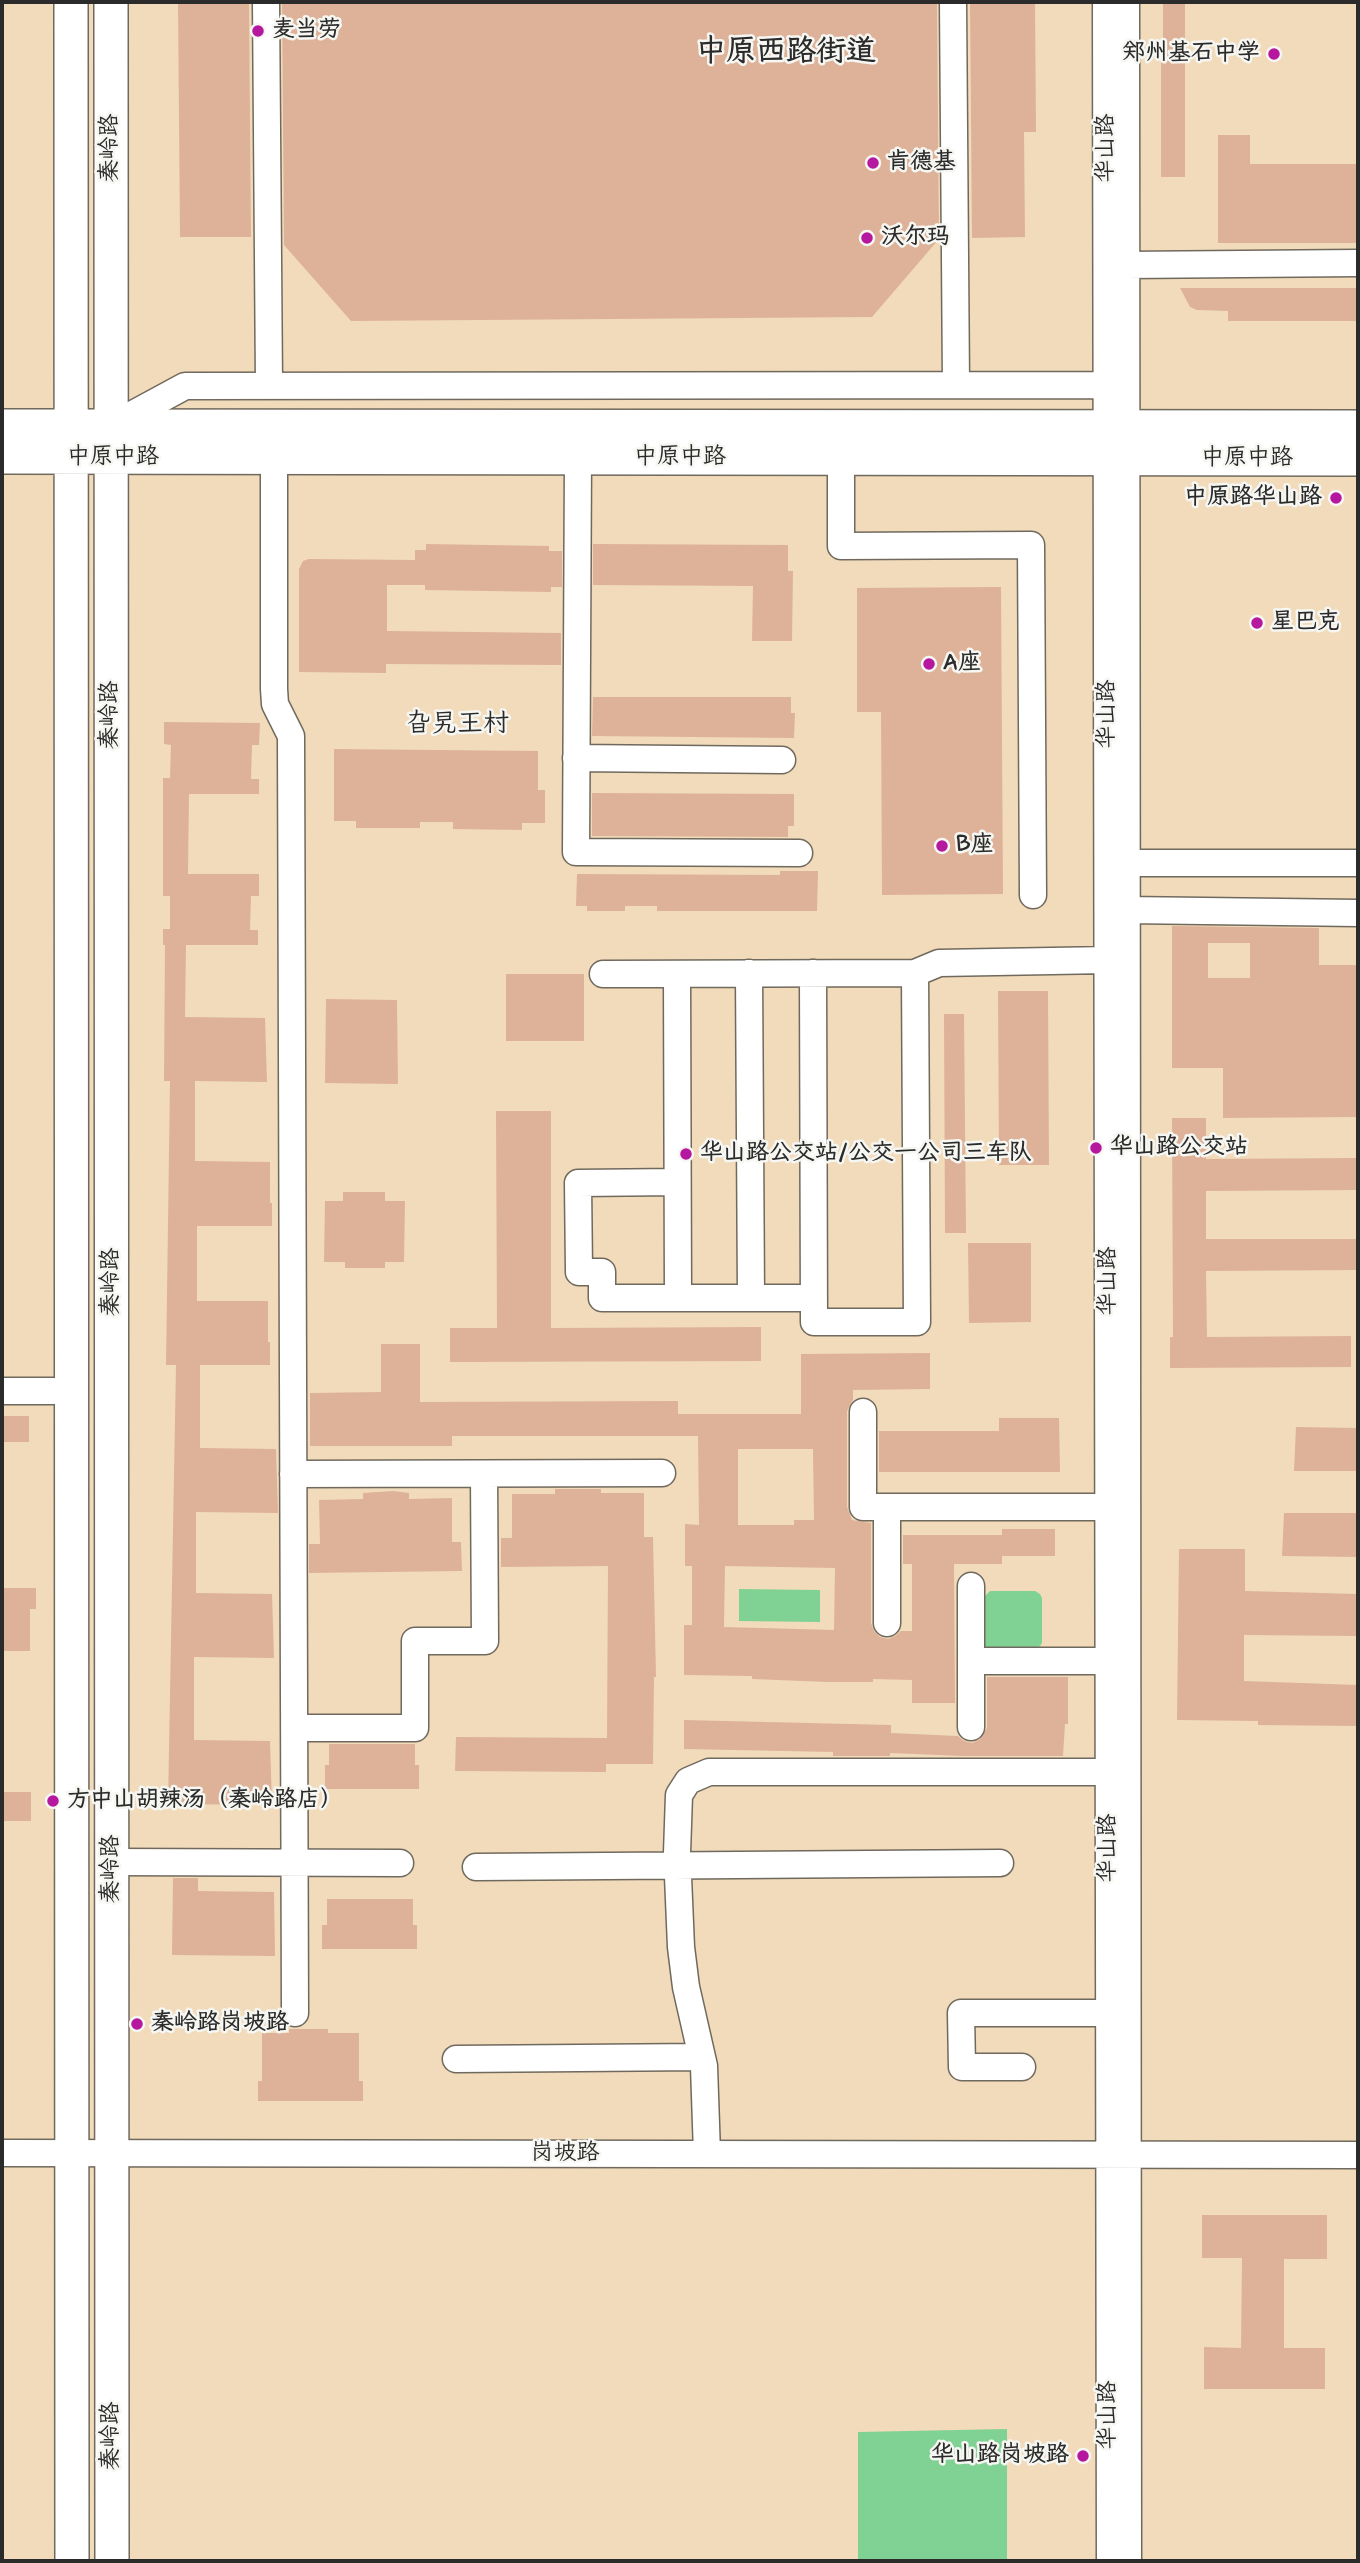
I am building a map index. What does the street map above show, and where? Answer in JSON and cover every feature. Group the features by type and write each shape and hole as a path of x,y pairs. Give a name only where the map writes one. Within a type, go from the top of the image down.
{"main road":[{"name":"秦岭路","path":"71,2 72,2561"},
{"name":"秦岭路","path":"111,2 112,2561"},
{"name":"中原中路","path":"2,426 72,442"},
{"name":"中原中路","path":"111,442 274,458 841,458 1358,427"},
{"name":"中原中路","path":"2,457 72,442 1117,443 1358,459"}],"street":[{"path":"266,2 269,386"},
{"path":"953,2 956,385"},
{"name":"华山路","path":"1107,2 1107,385 1117,443 1127,863 1119,2154 1110,2561"},
{"name":"华山路","path":"1126,2 1126,265 1117,443 1108,960 1109,2013 1119,2154 1128,2561"},
{"path":"1126,265 1358,263"},
{"path":"111,442 185,386 1107,385"},
{"path":"274,458 274,689 275,704 291,736 295,2013"},
{"path":"578,458 576,852 799,853"},
{"path":"841,458 841,546 1031,545 1033,895"},
{"path":"576,758 782,760"},
{"path":"1127,863 1358,863"},
{"path":"1127,910 1358,913"},
{"path":"603,974 915,973 939,963 1108,960"},
{"path":"813,973 814,1322 917,1322 915,973"},
{"path":"677,974 678,1298"},
{"path":"749,974 751,1298"},
{"path":"677,1182 578,1183 579,1272 602,1272 602,1298 814,1298"},
{"path":"2,1391 72,1391"},
{"path":"863,1412 863,1507 1109,1507"},
{"path":"293,1474 662,1473"},
{"path":"293,1728 415,1728 415,1641 485,1641 484,1474"},
{"path":"887,1507 887,1623"},
{"path":"971,1586 971,1727"},
{"path":"971,1661 1109,1661"},
{"path":"707,2154 702,2057 686,1987 681,1947 677,1866 679,1795 688,1781 709,1772 1109,1772"},
{"path":"112,1862 400,1863"},
{"path":"476,1867 1000,1863"},
{"path":"1022,2067 962,2067 961,2013 1109,2013"},
{"path":"456,2059 702,2057"},
{"name":"岗坡路","path":"2,2154 1358,2155"}],"path":[{"path":"1358,1734 1358,2155"}],"green space":[{"path":"739,1589 820,1590 820,1622 739,1621"},
{"path":"990,1591 1035,1591 1040,1594 1040,1646 1035,1650 990,1650 985,1647 983,1598"},
{"path":"1007,2429 1007,2561 858,2561 858,2432"}],"building":[{"path":"178,2 249,2 251,237 180,237"},
{"path":"282,2 937,2 939,239 872,317 351,321 284,245"},
{"path":"970,2 1035,2 1036,132 1024,132 1025,237 972,238"},
{"path":"1163,2 1185,2 1185,177 1161,177"},
{"path":"1218,135 1250,135 1250,164 1358,164 1358,243 1218,243"},
{"path":"1180,288 1358,288 1358,321 1228,321 1228,311 1197,310 1190,307"},
{"path":"426,544 549,546 549,551 562,551 562,587 551,587 551,592 425,590 425,585 387,585 387,631 561,633 561,665 386,664 386,673 299,672 299,569 303,561 415,560 415,550 426,550"},
{"path":"593,544 788,545 788,571 793,571 792,641 752,641 753,586 593,585"},
{"path":"1001,587 1003,894 882,895 881,712 857,712 857,588"},
{"path":"593,697 791,697 791,713 795,713 794,738 592,736"},
{"path":"164,722 260,723 259,745 252,745 251,779 259,779 259,794 189,794 188,874 259,874 259,896 251,896 250,930 258,930 258,945 186,945 185,1017 265,1018 267,1082 195,1081 195,1161 270,1162 272,1203 272,1226 197,1226 197,1301 268,1301 270,1342 270,1365 200,1365 200,1448 276,1449 278,1513 196,1512 196,1593 272,1594 274,1658 194,1657 194,1740 270,1741 272,1805 168,1804 176,1365 166,1365 170,1081 164,1081 163,929 170,929 170,896 163,896 163,778 170,778 171,745 164,744"},
{"path":"334,749 538,751 538,790 545,790 545,823 522,823 522,830 453,829 453,822 420,822 420,828 356,828 356,821 334,821"},
{"path":"592,793 794,794 794,826 788,826 788,837 592,836"},
{"path":"780,871 818,871 817,911 657,911 657,906 625,906 625,911 587,911 587,906 576,906 577,874 780,875"},
{"path":"1172,926 1319,928 1319,965 1358,965 1358,1117 1223,1118 1223,1068 1172,1068","holes":["1208,943 1250,943 1250,978 1208,978"]},
{"path":"506,974 584,974 584,1041 506,1041"},
{"path":"998,991 1048,991 1049,1165 999,1165"},
{"path":"326,999 397,1000 398,1084 325,1083"},
{"path":"944,1014 964,1014 966,1233 945,1233"},
{"path":"496,1111 551,1111 551,1328 761,1327 761,1361 450,1362 450,1328 497,1328"},
{"path":"1172,1118 1206,1118 1206,1159 1358,1158 1358,1190 1206,1191 1206,1239 1358,1239 1358,1270 1206,1271 1207,1337 1351,1336 1351,1367 1170,1368 1170,1337 1173,1337"},
{"path":"343,1192 385,1192 385,1201 405,1201 404,1262 385,1262 385,1268 345,1268 345,1262 324,1262 325,1201 343,1201"},
{"path":"968,1243 1031,1243 1031,1322 969,1323"},
{"path":"381,1344 420,1344 420,1402 678,1401 678,1414 801,1414 801,1354 930,1353 930,1389 853,1390 853,1400 847,1411 847,1507 852,1520 871,1523 871,1623 874,1631 880,1637 888,1639 901,1631 912,1631 912,1564 903,1564 903,1535 1002,1535 1002,1529 1055,1529 1055,1556 1002,1556 1002,1564 954,1564 955,1703 912,1703 912,1680 828,1682 752,1679 752,1676 684,1675 684,1625 692,1625 692,1566 685,1566 685,1524 699,1525 698,1436 452,1436 452,1446 310,1446 310,1393 381,1392","holes":["738,1449 813,1449 814,1520 794,1520 794,1525 738,1525","725,1566 835,1568 834,1630 724,1627"]},
{"path":"2,1416 29,1416 29,1442 2,1442"},
{"path":"999,1418 1059,1418 1060,1472 879,1472 879,1431 999,1431"},
{"path":"1296,1427 1358,1428 1358,1471 1294,1471"},
{"path":"555,1489 644,1493 644,1537 653,1537 656,1677 653,1764 606,1764 606,1772 455,1771 456,1737 607,1738 608,1566 501,1567 501,1538 512,1538 512,1494 555,1494"},
{"path":"363,1493 409,1493 409,1499 452,1498 452,1542 461,1542 462,1571 309,1573 309,1544 320,1544 319,1500 363,1499"},
{"path":"1284,1513 1358,1513 1358,1557 1282,1556"},
{"path":"1179,1549 1245,1549 1245,1591 1358,1594 1358,1636 1244,1635 1244,1681 1358,1685 1358,1726 1258,1725 1258,1721 1177,1720"},
{"path":"2,1588 36,1588 36,1609 30,1609 30,1651 2,1651"},
{"path":"987,1677 1068,1677 1068,1724 1065,1724 1063,1756 890,1753 890,1756 833,1756 833,1752 684,1749 684,1720 891,1725 891,1733 958,1736 972,1743 979,1740 987,1728"},
{"path":"329,1744 415,1744 415,1765 419,1765 419,1789 325,1789 325,1765 329,1765"},
{"path":"2,1792 31,1792 31,1821 2,1821"},
{"path":"173,1878 198,1878 198,1891 274,1892 275,1956 172,1955"},
{"path":"327,1899 413,1899 417,1949 322,1949 322,1925 327,1925"},
{"path":"289,2029 328,2029 328,2033 359,2033 359,2081 363,2081 363,2101 258,2101 258,2081 262,2081 262,2033 289,2033"},
{"path":"1202,2215 1327,2215 1327,2259 1284,2259 1284,2348 1325,2348 1325,2389 1204,2389 1204,2347 1241,2348 1242,2258 1202,2258"}],"place":[{"name":"麦当劳","path":"258,31"},
{"name":"郑州基石中学","path":"1274,54"},
{"name":"肯德基","path":"873,163"},
{"name":"沃尔玛","path":"867,238"},
{"name":"中原路华山路","path":"1336,498"},
{"name":"星巴克","path":"1257,623"},
{"name":"A座","path":"929,664"},
{"name":"B座","path":"942,846"},
{"name":"华山路公交站","path":"1096,1148"},
{"name":"华山路公交站/公交一公司三车队","path":"686,1154"},
{"name":"方中山胡辣汤（秦岭路店）","path":"53,1801"},
{"name":"秦岭路岗坡路","path":"137,2024"},
{"name":"华山路岗坡路","path":"1083,2456"}],"district":[{"name":"中原西路街道","path":"786,54"},
{"name":"旮旯王村","path":"457,726"}]}
